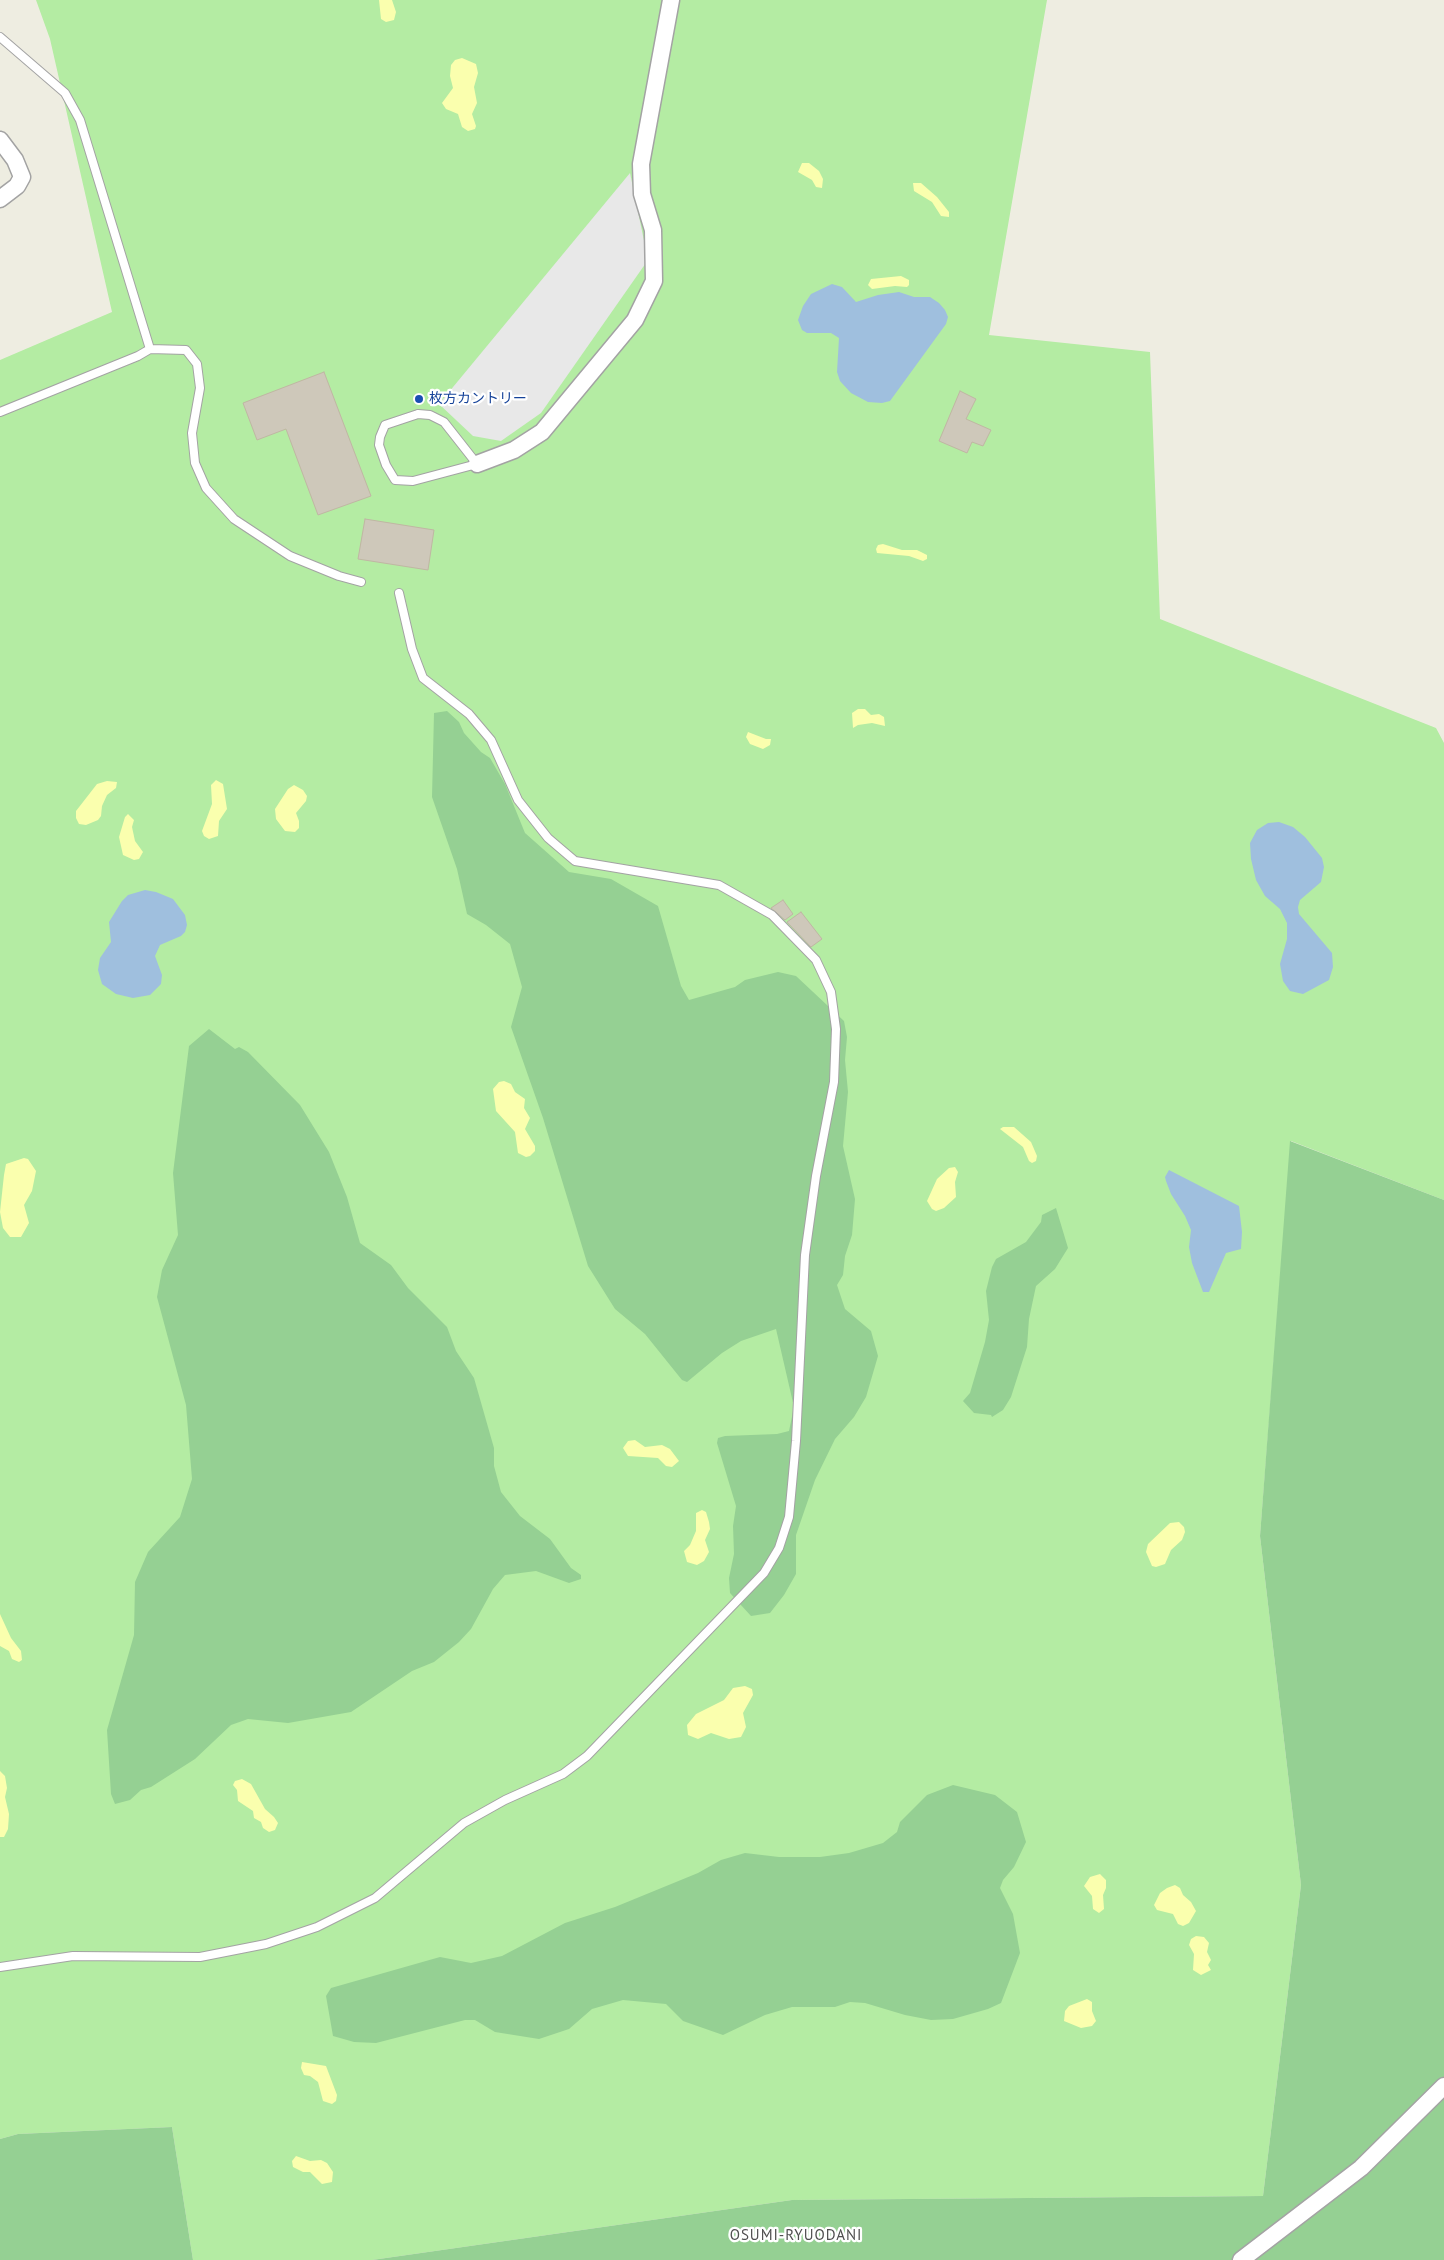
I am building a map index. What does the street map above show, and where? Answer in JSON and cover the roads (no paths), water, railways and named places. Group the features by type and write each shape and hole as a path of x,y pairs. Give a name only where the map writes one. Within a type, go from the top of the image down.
{"street":[{"path":"476,464 514,450 542,432 635,320 654,281 653,230 642,194 641,164 671,0"},
{"path":"0,140 15,160 22,177 17,186 0,199"},
{"path":"1241,2260 1361,2168 1444,2086"}],"lane":[{"path":"0,37 65,93 80,120 150,349"},
{"path":"0,412 138,356 150,349 186,350 197,364 200,388 192,433 195,462 206,488 234,519 290,556 339,576 361,582"},
{"path":"418,414 430,416 444,422 476,464 413,481 395,480 379,445 380,436 385,425 418,414"},
{"path":"0,1968 73,1956 200,1957 266,1944 318,1927 375,1898 464,1823 505,1800 564,1774 587,1756 764,1573 779,1548 790,1517 796,1441 804,1254 816,1176 834,1082 836,1029 831,992 816,960 772,915 719,885 575,861 548,838 518,800 491,740 469,714 422,678 412,649 399,593"}],"water":[{"path":"832,284 842,287 856,302 878,295 899,292 914,297 930,297 945,310 948,317 946,324 890,401 882,403 868,402 851,393 840,381 837,372 839,338 831,333 807,333 802,330 798,320 803,306 811,294"},
{"path":"1279,822 1293,827 1305,837 1322,858 1324,867 1321,882 1300,900 1298,907 1299,914 1332,953 1333,967 1329,980 1303,994 1290,991 1283,981 1280,964 1287,939 1287,923 1280,909 1265,896 1256,880 1251,859 1250,843 1257,830 1268,823"},
{"path":"145,890 173,899 185,915 187,925 185,932 181,936 160,945 155,956 162,975 161,984 150,995 133,998 116,994 102,984 98,970 100,958 111,942 109,922 128,895"},
{"path":"1169,1170 1239,1206 1242,1232 1241,1249 1226,1253 1209,1292 1203,1292 1192,1263 1189,1247 1191,1230 1166,1181 1165,1177"}],"place":[{"name":"枚方カントリー","path":"419,399"}],"district":[{"name":"OSUMI-RYUODANI","path":"796,2236"}]}
